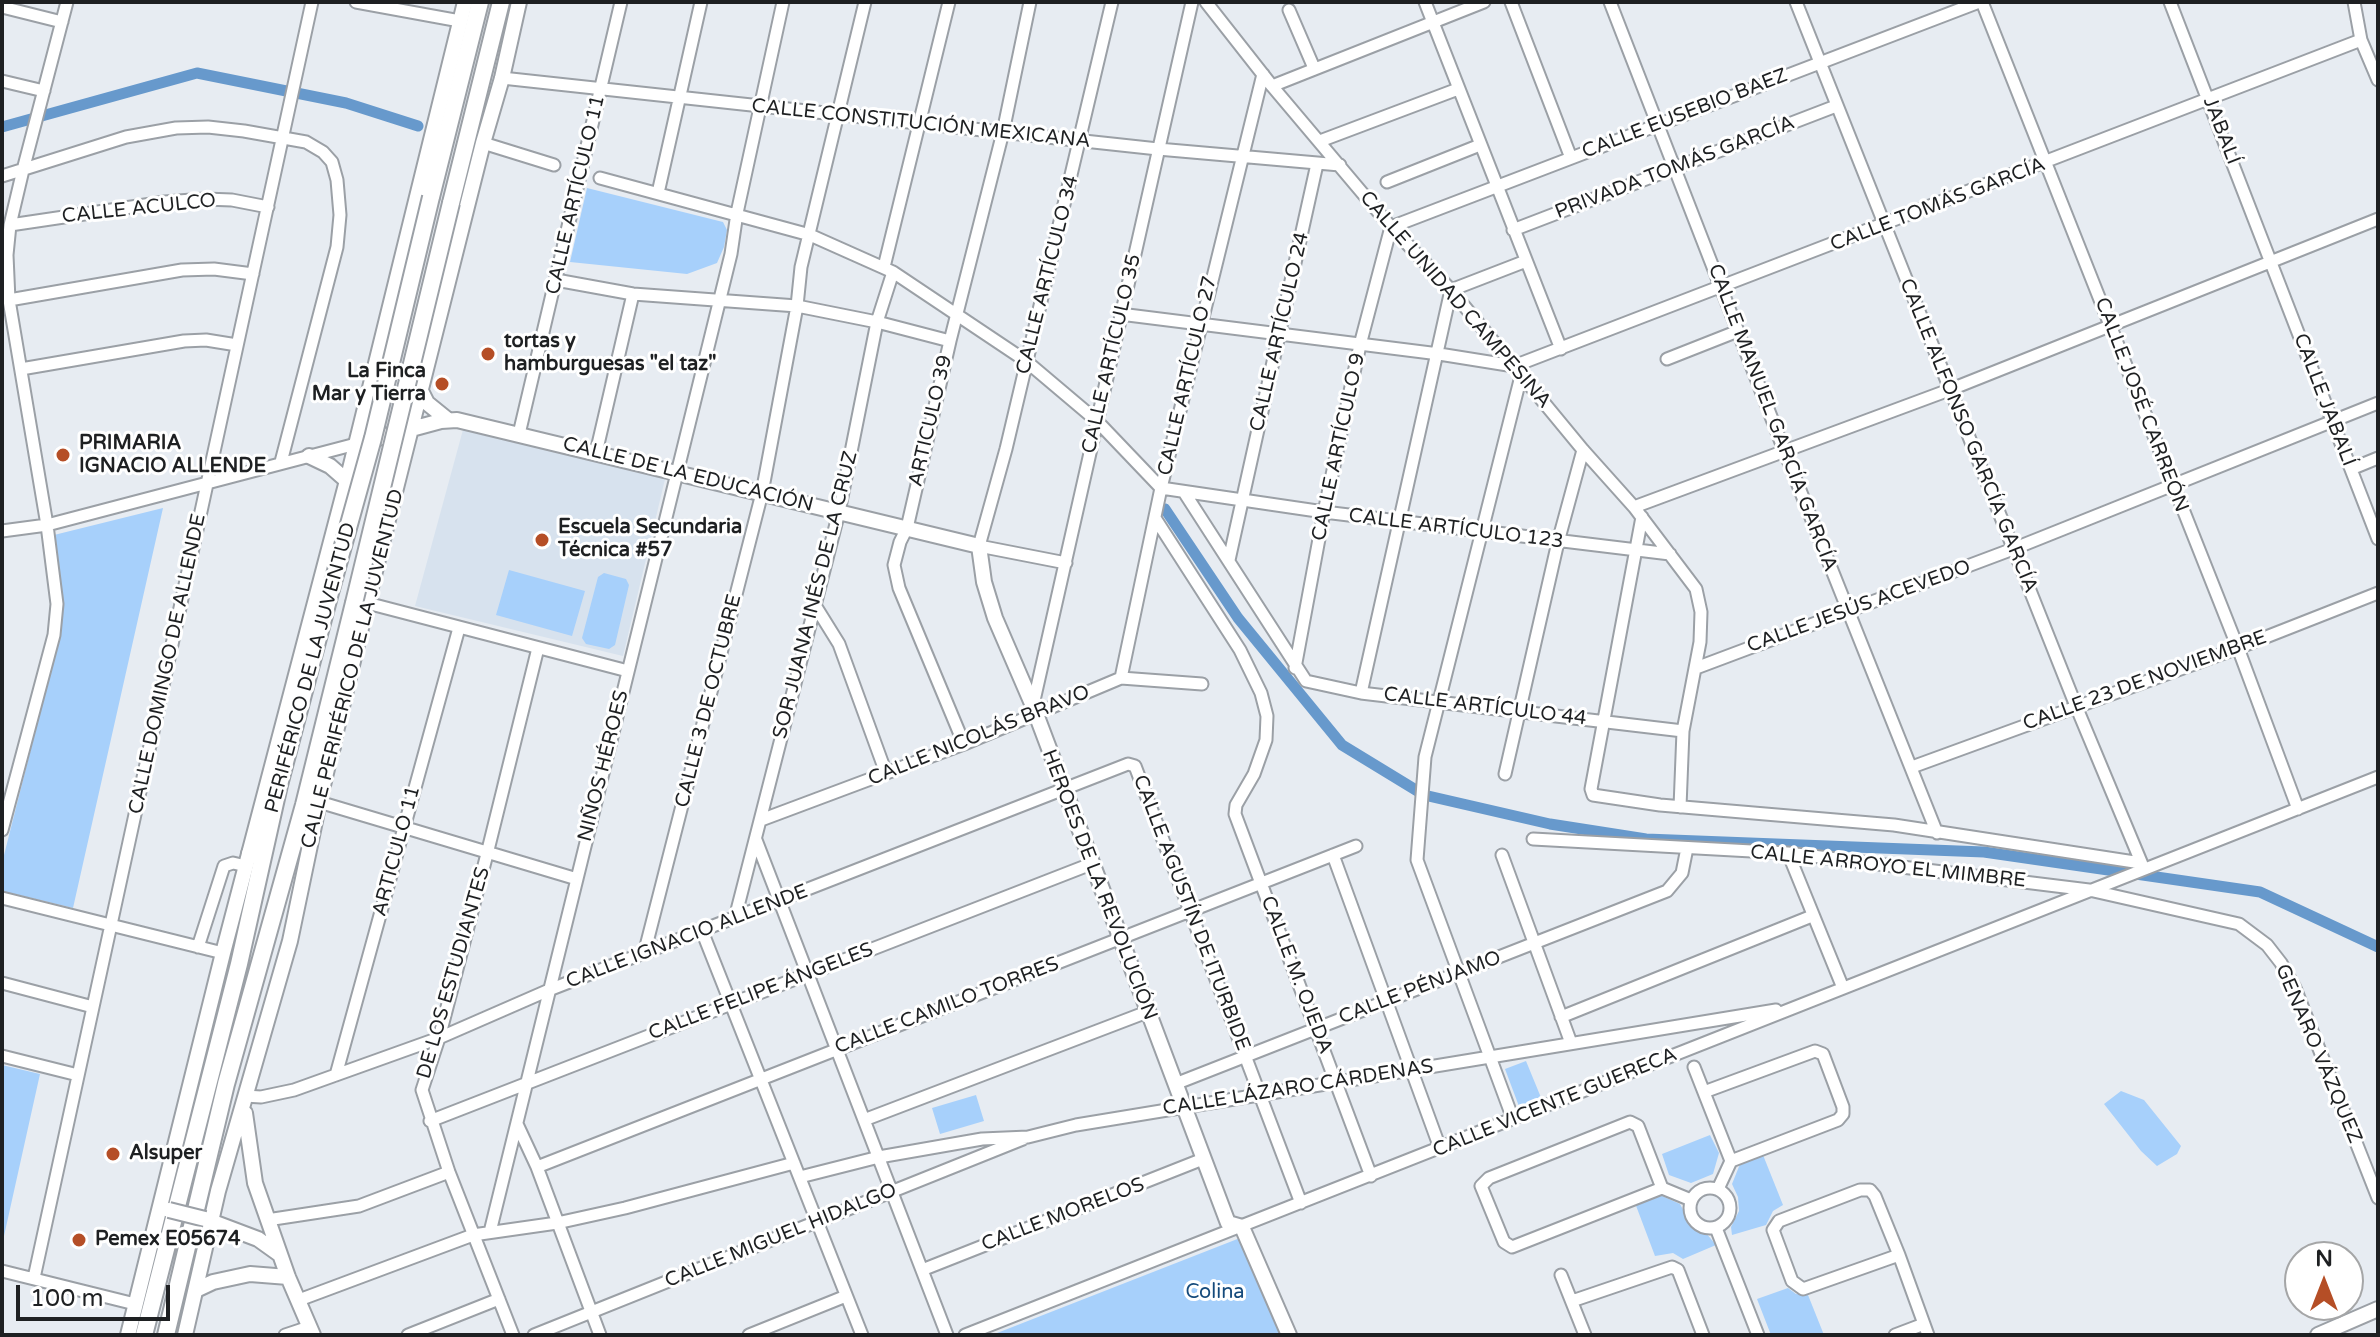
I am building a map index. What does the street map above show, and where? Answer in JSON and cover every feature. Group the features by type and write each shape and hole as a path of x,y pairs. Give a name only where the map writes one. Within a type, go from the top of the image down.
{"highway":[{"name":"PERIFÉRICO DE LA JUVENTUD","path":"144,1335 239,964 279,785 373,438 480,2"},
{"name":"PERIFÉRICO DE LA JUVENTUD","path":"166,1335 226,1084 311,804 501,2"},
{"path":"311,804 332,747"},
{"path":"248,860 279,785"}],"main road":[{"path":"128,1335 164,1209 223,953 348,476 465,2"},
{"name":"CALLE PERIFÉRICO DE LA JUVENTUD","path":"332,747 360,603 412,430 519,2"},
{"path":"369,392 377,400 391,405 408,406 420,397 448,420"},
{"name":"CALLE DE LA EDUCACIÓN","path":"356,444 448,420 519,434 979,546"},
{"path":"309,456 348,476"},
{"path":"348,476 361,469 377,470 392,477 397,484"},
{"name":"HEROES DE LA REVOLUCIÓN","path":"979,546 984,582 995,618 1034,711 1203,1159 1228,1223 1242,1227"},
{"name":"CALLE PERIFÉRICO DE LA JUVENTUD","path":"185,1335 208,1220 290,941 311,804"},
{"path":"245,1098 250,1160 279,1254 311,1331"},
{"path":"164,1209 208,1220 258,1239 279,1254"},
{"path":"1242,1227 1289,1335"},
{"path":"196,1290 213,1282 250,1274 288,1277"},
{"path":"2318,1335 2378,1309"}],"street":[{"path":"2,830 57,619 47,525 9,300 7,255 10,225 33,127 67,2"},
{"name":"CALLE DOMINGO DE ALLENDE","path":"34,1278 312,2"},
{"path":"356,2 389,5 460,21"},
{"name":"CALLE ARTÍCULO 11","path":"519,434 621,2"},
{"path":"658,193 701,2"},
{"name":"NIÑOS HÉROES","path":"490,1232 731,254 737,213 783,2"},
{"path":"810,235 865,2"},
{"name":"SOR JUANA INÉS DE LA CRUZ","path":"735,918 839,512 919,123 949,2"},
{"name":"ARTICULO 39","path":"964,744 894,573 1003,132 1030,2"},
{"name":"CALLE ARTÍCULO 34","path":"979,546 1112,2"},
{"name":"CALLE ARTÍCULO 35","path":"1034,711 1120,314 1192,2"},
{"name":"CALLE UNIDAD CAMPESINA","path":"1206,2 1391,227 1451,290 1638,512 1692,583 1700,601 1701,629 1696,668"},
{"path":"1425,2 1561,349"},
{"path":"1272,86 1484,2"},
{"path":"1511,2 1571,158"},
{"name":"CALLE MANUEL GARCÍA GARCÍA","path":"1610,2 1937,833"},
{"name":"CALLE ALFONSO GARCÍA GARCÍA","path":"1796,2 2141,868"},
{"name":"CALLE EUSEBIO BAEZ","path":"1391,227 1981,2"},
{"name":"CALLE JOSÉ CARREÓN","path":"1981,2 2238,648 2298,809"},
{"name":"JABALÍ","path":"2170,2 2271,261"},
{"path":"2354,2 2361,40 2378,80"},
{"path":"2,7 62,22"},
{"path":"1289,10 1314,68"},
{"name":"CALLE TOMÁS GARCÍA","path":"1518,371 1561,349 2361,40"},
{"name":"CALLE ARTÍCULO 27","path":"1121,678 1161,488 1263,74"},
{"name":"CALLE CONSTITUCIÓN MEXICANA","path":"502,78 1241,158 1340,165"},
{"path":"2,81 44,91"},
{"path":"1320,141 1458,89"},
{"name":"PRIVADA TOMÁS GARCÍA","path":"1513,230 1836,106"},
{"path":"2,176 126,137 176,128 220,128 284,138 316,146 332,162 340,215 337,247 281,462"},
{"path":"483,143 554,165"},
{"path":"1387,182 1480,145"},
{"name":"CALLE ARTÍCULO 24","path":"1229,560 1317,164"},
{"path":"600,178 810,235 888,270 1026,361 1097,421 1161,488"},
{"name":"CALLE ACULCO","path":"10,225 205,199 232,200 268,207"},
{"path":"2141,868 1894,825 1680,807 1595,796 1591,789 1636,551 1638,512 1784,450 1949,390 2378,219"},
{"name":"CALLE ARTÍCULO 9","path":"1295,668 1360,345 1391,227"},
{"name":"CALLE 3 DE OCTUBRE","path":"644,954 762,493 797,306 801,267 810,235"},
{"path":"1361,693 1451,290 1526,261"},
{"name":"CALLE JABALÍ","path":"2271,261 2378,539"},
{"path":"9,300 182,270 214,269 253,274"},
{"path":"556,280 633,294 797,306 950,341"},
{"path":"596,453 633,294"},
{"path":"1120,314 1439,354 1518,371 1425,757 1417,864 1513,1119"},
{"path":"1667,359 1738,331"},
{"path":"21,369 184,341 206,340 237,345"},
{"name":"CALLE JESÚS ACEVEDO","path":"1696,668 1849,613 2378,403"},
{"path":"2,531 47,525 356,444"},
{"path":"1505,774 1558,542 1583,450"},
{"path":"2351,469 2378,458"},
{"name":"CALLE ARTÍCULO 123","path":"1161,488 1400,522 1670,554"},
{"path":"1184,492 1295,668"},
{"name":"CALLE M. OJEDA","path":"1155,518 1240,650 1265,705 1266,740 1254,774 1235,811 1371,1176"},
{"path":"979,546 1066,563"},
{"name":"CALLE 23 DE NOVIEMBRE","path":"1912,767 2238,648 2378,593"},
{"path":"360,603 628,671"},
{"path":"816,607 839,644 886,773"},
{"name":"ARTICULO 11","path":"336,1075 459,628"},
{"name":"DE LOS ESTUDIANTES","path":"513,1335 430,1121 422,1090 439,1038 538,648"},
{"name":"CALLE ARTÍCULO 44","path":"1295,668 1309,683 1361,693 1683,731"},
{"path":"1680,807 1683,731 1696,668"},
{"name":"CALLE NICOLÁS BRAVO","path":"761,820 964,744 1034,711 1121,678 1202,684"},
{"name":"CALLE IGNACIO ALLENDE","path":"245,1098 277,1095 439,1038 549,990 1126,764"},
{"name":"CALLE AGUSTÍN DE ITURBIDE","path":"1126,764 1135,766 1301,1203"},
{"name":"CALLE VICENTE GUERECA","path":"965,1335 2141,868 2378,777"},
{"path":"311,804 403,827 577,879"},
{"path":"756,839 947,1335"},
{"name":"CALLE ARROYO EL MIMBRE","path":"1533,839 1788,853 2089,890 2239,924"},
{"name":"CALLE CAMILO TORRES","path":"537,1167 1356,846"},
{"name":"CALLE PÉNJAMO","path":"1175,1084 1666,891 1682,873 1687,848"},
{"path":"1788,853 1843,988"},
{"path":"1333,855 1440,1148"},
{"path":"1502,855 1571,1043"},
{"path":"198,947 224,866 248,860"},
{"name":"CALLE FELIPE ÁNGELES","path":"430,1121 1091,864"},
{"path":"2,898 223,953"},
{"path":"1561,1017 1812,916"},
{"name":"GENARO VÁZQUEZ","path":"2239,924 2267,945 2295,988 2378,1198"},
{"path":"702,931 862,1335"},
{"path":"2,983 93,1007"},
{"name":"CALLE LÁZARO CÁRDENAS","path":"800,1177 879,1157 982,1139 1028,1137 1076,1125 1798,1006"},
{"path":"864,1120 1147,1012"},
{"path":"1704,1092 1811,1051 1823,1054 1843,1107 1840,1118 1731,1161 1718,1189"},
{"path":"2,1056 78,1075"},
{"path":"1694,1067 1731,1161"},
{"path":"1662,1188 1638,1126 1630,1122 1489,1178 1481,1186 1505,1244 1512,1247 1662,1188 1691,1200"},
{"path":"517,1123 537,1167 600,1335"},
{"name":"CALLE MIGUEL HIDALGO","path":"534,1335 1028,1137"},
{"name":"CALLE MORELOS","path":"922,1270 1203,1159"},
{"path":"299,1300 473,1235 557,1223 625,1208 794,1163"},
{"path":"267,1220 359,1206 449,1172"},
{"path":"1706,1188 1718,1189 1729,1199 1728,1219 1716,1228 1703,1228 1690,1213 1691,1200 1706,1188"},
{"path":"1895,1335 1926,1330 1899,1255 1875,1196 1866,1188 1777,1223 1774,1236 1792,1281 1806,1289 1899,1255"},
{"path":"1716,1228 1758,1335"},
{"path":"1572,1301 1672,1267 1678,1270 1698,1333"},
{"path":"2,1271 135,1304"},
{"path":"1561,1275 1585,1335"},
{"path":"749,1335 846,1296"},
{"path":"408,1335 499,1299"},
{"path":"285,1335 311,1331"}],"shaded area":[{"name":"Escuela Secundaria Técnica #57","path":"464,426 666,475 623,656 415,606"}],"green space":[{"path":"587,188 723,222 727,230 717,263 687,274 570,262"},
{"path":"163,508 73,908 2,891 2,863 60,634 62,619 54,535"},
{"path":"509,570 585,591 572,636 496,615"},
{"path":"604,573 626,579 629,585 615,645 609,649 586,644 582,638 598,577"},
{"path":"1526,1061 1542,1100 1520,1109 1505,1069"},
{"path":"2,1065 40,1074 2,1245"},
{"path":"2121,1091 2144,1100 2181,1146 2177,1154 2157,1166 2141,1151 2104,1104"},
{"path":"976,1095 984,1121 940,1134 932,1108"},
{"path":"1710,1135 1719,1153 1713,1174 1691,1183 1669,1175 1662,1154"},
{"path":"1763,1155 1783,1205 1773,1211 1766,1225 1732,1235 1731,1227 1739,1211 1738,1197 1732,1184 1740,1164"},
{"path":"1660,1195 1680,1204 1691,1225 1706,1233 1716,1245 1683,1259 1673,1253 1655,1256 1635,1203"},
{"name":"Colina","path":"1240,1238 1280,1335 992,1335"},
{"path":"1788,1288 1796,1294 1808,1295 1824,1335 1771,1335 1757,1299"}],"waterway":[{"path":"2,127 197,73 346,103 418,126"},
{"path":"1165,509 1238,618 1342,745 1424,795 1550,824 1646,839 1984,852 2260,892 2378,947"}],"place":[{"name":"tortas y hamburguesas \"el taz\"","path":"488,354"},
{"name":"La Finca Mar y Tierra","path":"442,384"},
{"name":"PRIMARIA IGNACIO ALLENDE","path":"63,455"},
{"name":"Escuela Secundaria Técnica #57","path":"542,540"},
{"name":"Alsuper","path":"113,1154"},
{"name":"Pemex E05674","path":"79,1240"}]}
